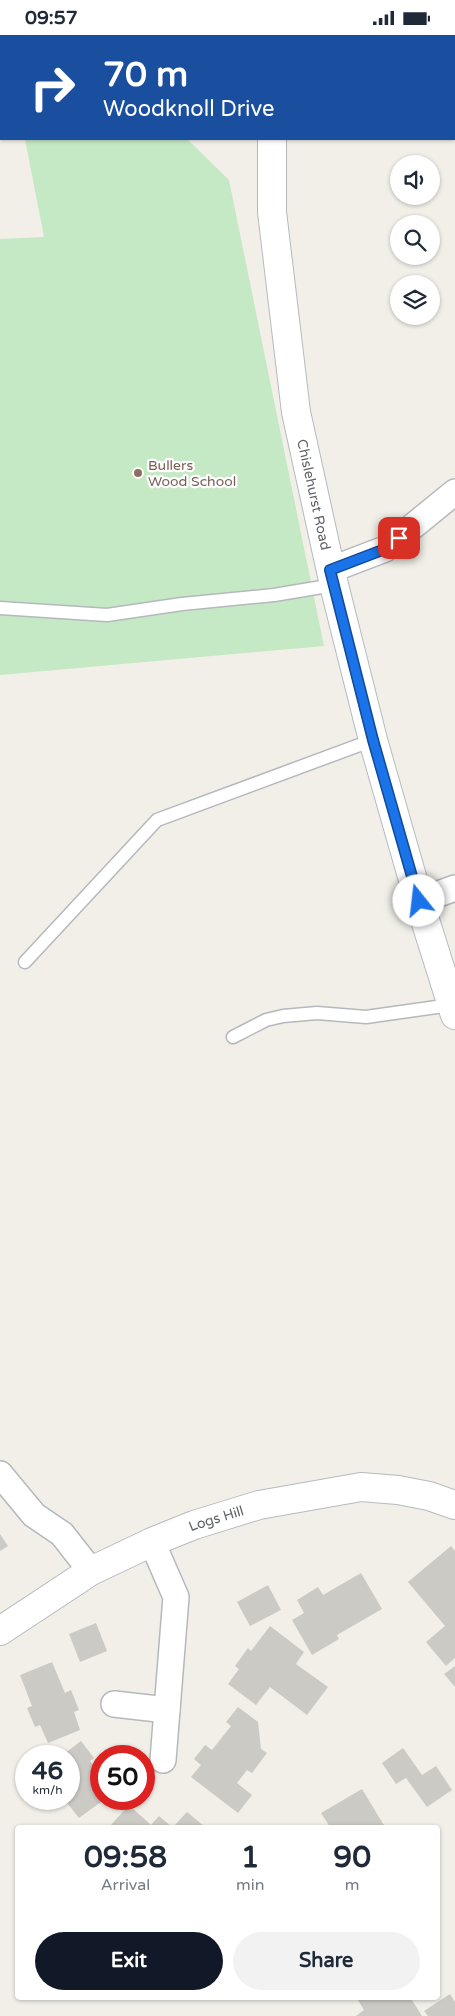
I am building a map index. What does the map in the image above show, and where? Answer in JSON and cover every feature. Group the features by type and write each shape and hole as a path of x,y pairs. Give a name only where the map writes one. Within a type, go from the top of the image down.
{"main road":[{"name":"Chislehurst Road","path":"272,140 272,212 293,393 332,577 373,740 419,901 453,1010"},
{"name":"Logs Hill","path":"0,1631 91,1571 152,1542 194,1525 259,1505 361,1487 398,1490 429,1496 455,1505"}],"street":[{"path":"332,577 385,549 455,492"},
{"path":"419,901 455,888"},
{"path":"0,1474 34,1515 62,1534 91,1571"},
{"path":"152,1542 176,1597 162,1760"},
{"path":"114,1704 166,1710"}],"lane":[{"path":"0,608 108,615 182,604 274,595 332,577"},
{"path":"25,962 157,820 373,740"},
{"path":"232,1037 266,1020 283,1016 318,1013 366,1017 453,1010"}],"green space":[{"name":"Bullers Wood School","path":"25,140 188,140 229,180 324,646 0,675 0,239 44,237"}],"building":[{"path":"0,1534 8,1546 0,1551"},
{"path":"451,1546 455,1551 455,1658 446,1666 426,1642 445,1626 408,1582"},
{"path":"361,1573 382,1609 337,1635 339,1639 312,1655 292,1620 304,1613 297,1600 318,1587 323,1595"},
{"path":"268,1585 281,1610 250,1626 237,1602"},
{"path":"96,1623 107,1651 80,1662 69,1634"},
{"path":"270,1626 304,1652 296,1664 328,1687 307,1715 270,1687 256,1705 228,1684 239,1669 235,1666 248,1648 251,1651"},
{"path":"52,1662 65,1693 71,1690 79,1710 74,1712 80,1730 48,1743 40,1725 35,1727 27,1708 32,1706 20,1675"},
{"path":"455,1666 455,1687 444,1674"},
{"path":"238,1707 258,1722 261,1749 267,1753 252,1773 247,1770 237,1783 252,1795 238,1813 191,1777 201,1765 194,1759 205,1745 212,1750 231,1726 226,1722"},
{"path":"81,1741 90,1753 90,1810 79,1818 73,1810 80,1810 80,1745 76,1745"},
{"path":"403,1748 422,1775 436,1766 452,1790 427,1807 406,1778 396,1784 382,1763"},
{"path":"362,1789 384,1825 329,1825 321,1813"},
{"path":"124,1810 134,1810 151,1825 111,1825"},
{"path":"187,1812 203,1825 175,1825"},
{"path":"159,1816 170,1825 151,1825"},
{"path":"450,1994 455,2002 455,2016 428,2016 424,2011"},
{"path":"358,2000 412,2000 422,2016 356,2016 364,2010"}],"place":[{"name":"Bullers Wood School","path":"138,473"}],"route":[{"path":"399,538 385,549 330,570 373,740 419,901"}]}
